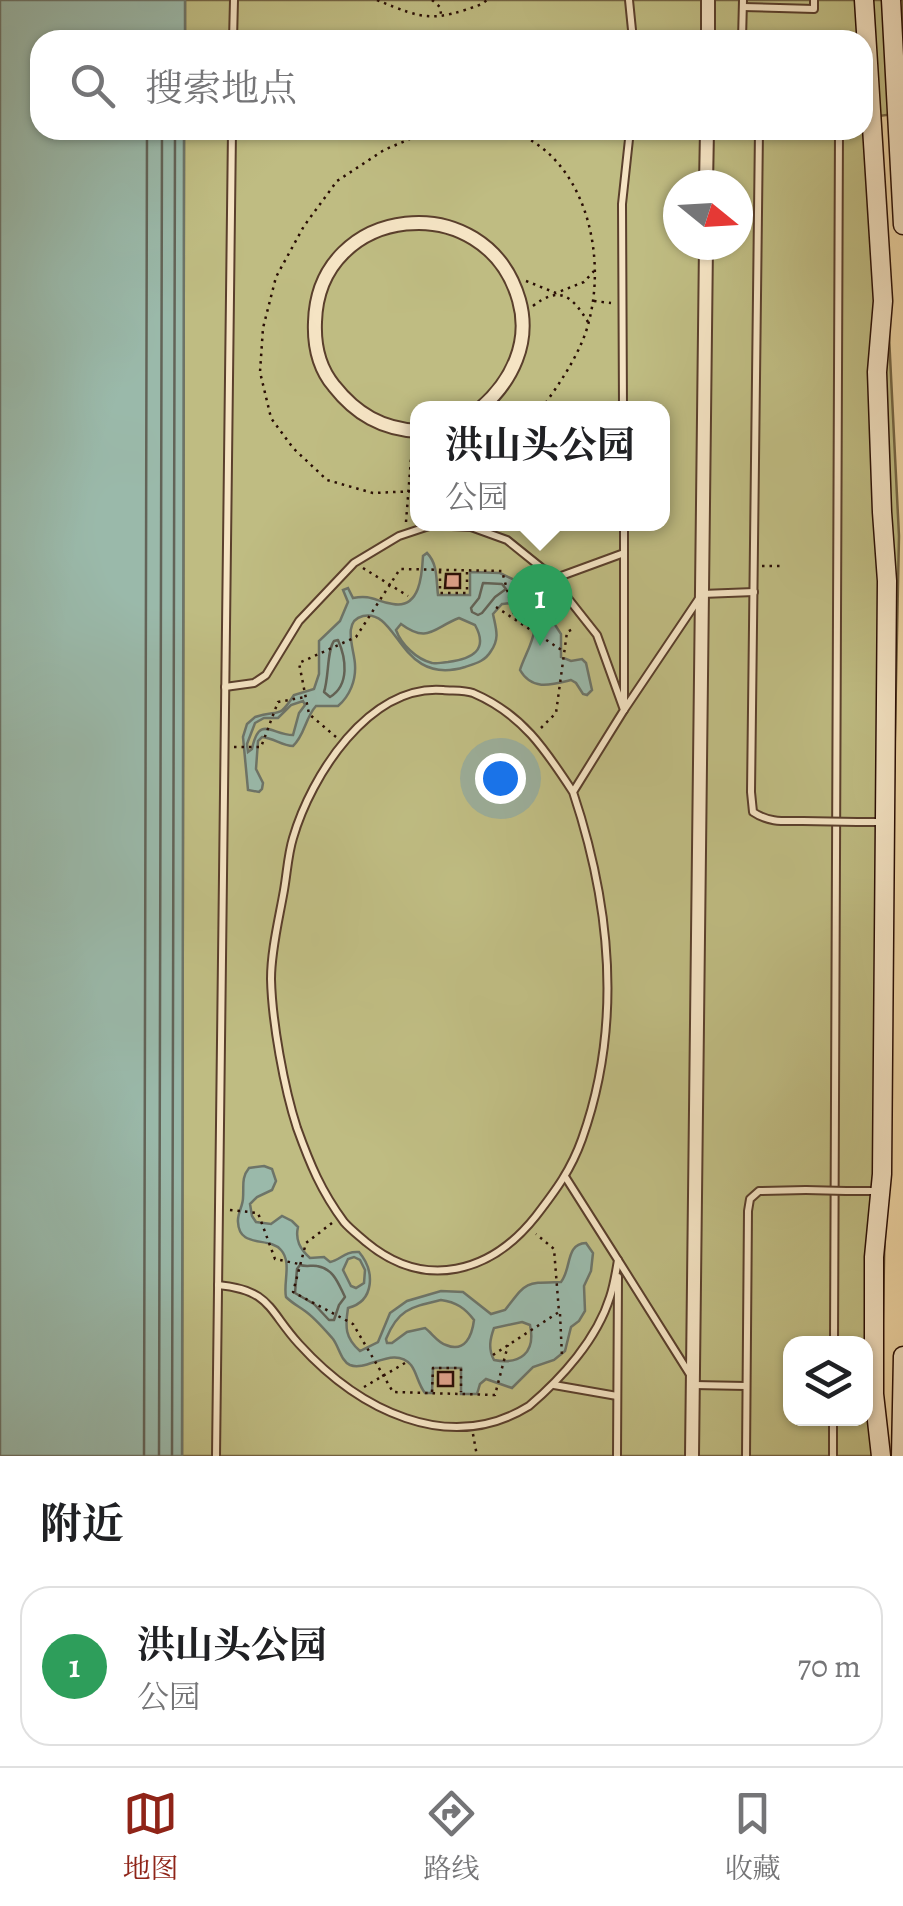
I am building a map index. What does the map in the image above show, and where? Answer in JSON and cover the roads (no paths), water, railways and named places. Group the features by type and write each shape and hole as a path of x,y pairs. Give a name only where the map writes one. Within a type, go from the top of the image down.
{"street":[{"path":"708,0 708,30"},
{"path":"864,0 865,30"},
{"path":"891,0 903,225"},
{"path":"706,170 707,140"},
{"path":"871,140 883,301 877,372 887,580 881,1191 874,1277 874,1394 881,1456"},
{"path":"410,430 378,424 348,404 326,376 314,342 316,306 329,272 352,244 384,227 420,221 455,228 486,247 509,275 520,303 522,332 515,364 499,392 489,401"},
{"path":"692,1456 706,260"},
{"path":"901,1456 903,1356"}],"lane":[{"path":"233,30 234,0"},
{"path":"629,0 632,30"},
{"path":"742,30 743,3 814,9 814,0"},
{"path":"216,1456 232,140"},
{"path":"623,401 622,204 629,140"},
{"path":"760,140 754,812 774,821 885,822"},
{"path":"834,1336 839,140"},
{"path":"225,687 254,683 266,674 299,620 354,563 414,531"},
{"path":"483,531 507,540 552,580 597,635 624,710"},
{"path":"624,531 624,710"},
{"path":"552,580 624,554"},
{"path":"572,792 702,594 754,592"},
{"path":"430,689 470,692 516,719 543,746 572,792 599,886 609,982 597,1087 566,1178 519,1238 479,1263 433,1270 386,1258 346,1225 314,1175 289,1103 271,979 276,932 293,838 320,776 352,731 392,700 430,689"},
{"path":"566,1178 693,1382 746,1386"},
{"path":"746,1456 750,1199 759,1190 881,1191"},
{"path":"218,1285 256,1293 298,1343 354,1392 410,1428 448,1435 483,1431 517,1416 554,1384 586,1344 610,1300 618,1260"},
{"path":"616,1456 618,1260"},
{"path":"554,1384 617,1396"},
{"path":"833,1426 833,1456"}],"water":[{"path":"0,0 185,0 185,30 30,30 30,140 184,140 182,1456 0,1456"},
{"path":"427,553 433,562 438,595 470,595 470,572 500,573 523,584 561,634 561,657 586,663 592,690 587,695 571,680 542,685 525,677 520,670 533,638 534,622 517,604 502,604 493,614 496,638 486,657 465,667 443,670 413,658 385,623 363,616 352,624 355,671 346,697 338,706 316,706 293,746 262,737 258,741 256,769 262,789 248,790 243,737 247,724 255,717 281,711 294,695 314,689 319,674 319,641 340,621 348,602 343,590 348,588 353,598 402,604 418,589 423,556","holes":["459,618 475,625 480,641 476,652 457,661 433,663 420,658 405,646 396,630 401,624 424,634","303,701 305,705 293,735 263,729 248,752 255,723 278,718 291,705"]},
{"path":"249,1168 272,1169 276,1181 272,1190 250,1204 256,1222 271,1224 282,1216 292,1221 298,1227 299,1244 310,1258 324,1257 330,1262 359,1252 364,1260 370,1276 368,1292 348,1308 346,1321 349,1337 360,1351 378,1342 390,1313 407,1301 441,1291 463,1292 491,1314 505,1310 527,1286 561,1282 572,1252 586,1243 593,1253 584,1286 585,1311 571,1327 565,1351 554,1360 533,1367 512,1388 486,1379 477,1394 461,1394 461,1368 433,1368 432,1393 425,1393 413,1368 404,1360 389,1358 350,1365 320,1324 286,1297 286,1260 281,1250 243,1236 238,1219","holes":["354,1257 365,1270 364,1283 356,1288 343,1270 348,1259","441,1300 460,1306 474,1320 466,1342 458,1347 446,1345 425,1328 387,1343 401,1315","522,1322 530,1325 528,1350 518,1359 494,1360 490,1344 494,1328"]}],"place":[{"name":"洪山头公园","path":"540,646"}]}
